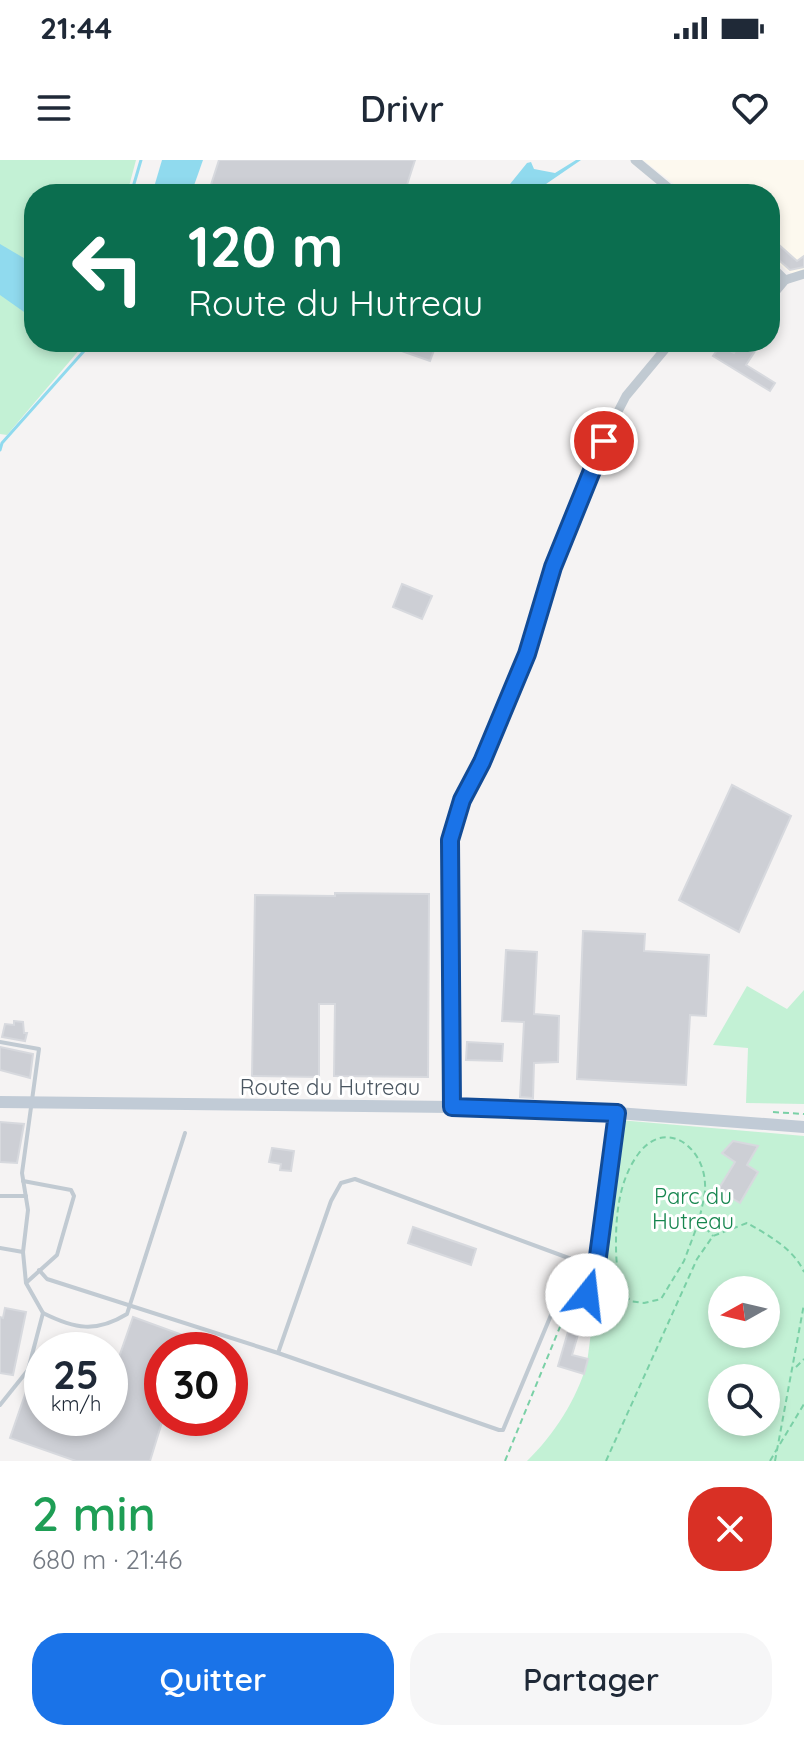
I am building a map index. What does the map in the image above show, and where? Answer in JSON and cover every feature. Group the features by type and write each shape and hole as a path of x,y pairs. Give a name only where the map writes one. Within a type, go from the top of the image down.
{"street":[{"path":"635,160 664,184"},
{"path":"780,286 785,280 804,274"},
{"path":"780,275 785,280"},
{"path":"452,1107 450,864 455,818 527,654 553,567 611,425 626,396 663,352"},
{"name":"Route du Hutreau","path":"0,1102 452,1107 617,1113 804,1127"},
{"path":"566,1313 587,1295 595,1279 617,1113"}],"lane":[{"path":"0,1042 39,1049 23,1181 28,1237 23,1252 26,1283 43,1313 79,1325 103,1328 127,1314 185,1133"},
{"path":"39,1270 47,1279 503,1430 574,1260 355,1179 341,1183 331,1201 278,1353"},
{"path":"23,1181 71,1190 74,1196 57,1255 26,1283"},
{"path":"0,1196 26,1196"},
{"path":"0,1248 23,1252"},
{"path":"0,1405 28,1370 43,1313"}],"path":[{"path":"674,1138 690,1145 697,1156 705,1183 699,1221 684,1261 661,1299 644,1303 630,1301 620,1287 617,1266 620,1197 627,1174 640,1151 655,1141 674,1138"},
{"path":"699,1221 713,1236"},
{"path":"606,1461 697,1259 713,1236 747,1223 772,1237 798,1261 804,1272"},
{"path":"773,1461 795,1367 804,1304"},
{"path":"505,1461 566,1313"},
{"path":"795,1367 804,1359"},
{"path":"778,1448 804,1404"}],"shaded area":[{"path":"643,160 804,160 804,273 797,278 780,265 780,184 674,184"}],"green space":[{"path":"0,160 136,160 130,184 24,184 24,352 78,352 7,435 0,434"},
{"path":"747,986 787,1009 804,990 804,1104 746,1103 748,1048 713,1045"},
{"name":"Parc du Hutreau","path":"619,1120 804,1136 804,1461 527,1461 563,1416 587,1363"}],"water":[{"path":"162,160 203,160 195,184 155,184"},
{"path":"581,160 546,184 510,184 531,162 534,169 555,173"},
{"path":"0,244 24,258 24,312 0,295"}],"building":[{"path":"219,160 415,160 407,184 211,184"},
{"path":"780,246 797,261 804,256 804,267 790,270 780,261"},
{"path":"404,352 433,352 430,361"},
{"path":"716,352 754,352 746,365 775,383 770,391 713,356"},
{"path":"402,584 432,596 422,619 393,607"},
{"path":"732,785 791,816 739,932 679,900"},
{"path":"335,893 429,894 428,1077 334,1076 335,1004 319,1004 319,1077 252,1076 255,895 335,896"},
{"path":"583,931 645,934 644,951 709,955 706,1016 690,1015 686,1085 577,1079"},
{"path":"506,950 537,952 534,1014 559,1016 558,1062 534,1063 533,1098 520,1097 524,1022 502,1021"},
{"path":"14,1021 23,1022 24,1033 27,1033 25,1041 2,1037 5,1024 14,1025"},
{"path":"467,1042 503,1044 502,1061 466,1060"},
{"path":"0,1047 33,1054 30,1078 0,1070"},
{"path":"0,1122 24,1124 17,1163 0,1162"},
{"path":"733,1141 758,1146 747,1165 758,1172 740,1203 718,1190 735,1162 722,1153"},
{"path":"272,1148 294,1151 291,1171 280,1170 281,1164 269,1162"},
{"path":"413,1227 476,1249 471,1265 408,1243"},
{"path":"5,1308 26,1312 13,1375 0,1373 0,1317 3,1318"},
{"path":"133,1317 174,1332 144,1332 144,1436 158,1436 150,1461 76,1461 10,1438 24,1398 24,1436 128,1436 128,1332"},
{"path":"572,1318 582,1321 572,1355 588,1359 584,1374 558,1366"}],"waterway":[{"path":"134,184 141,160"},
{"path":"0,450 2,443 83,352"}],"route":[{"path":"587,1295 595,1279 617,1113 452,1107 450,840 462,800 482,762 534,636 553,567 604,441"}]}
